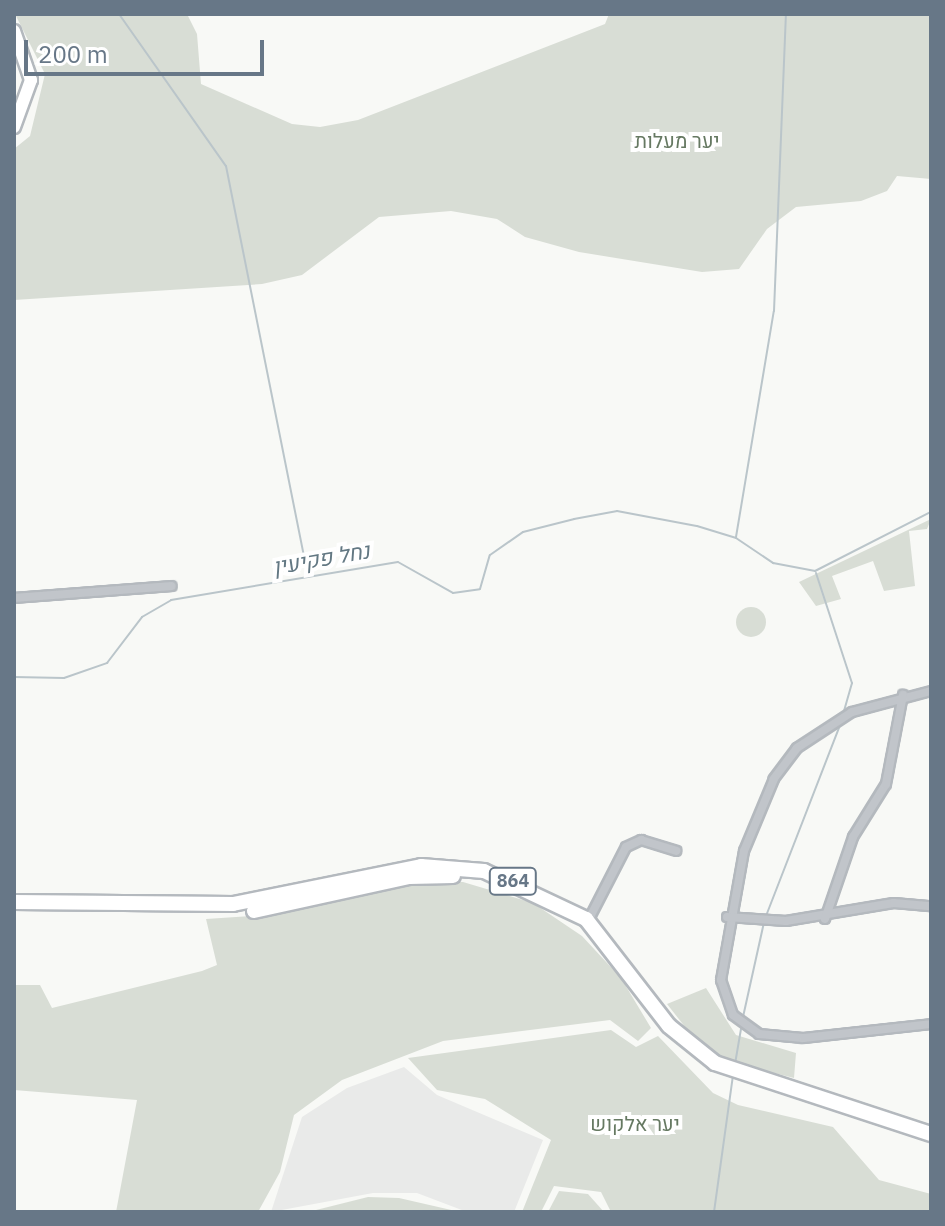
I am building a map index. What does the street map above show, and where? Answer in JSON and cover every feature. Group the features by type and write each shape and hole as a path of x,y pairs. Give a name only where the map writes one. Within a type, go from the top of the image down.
{"main road":[{"path":"14,31 31,80 14,127"},
{"name":"864","path":"14,902 233,904 435,865 521,883 588,921 659,1015 702,1055 743,1075 844,1100 931,1134"},
{"name":"864","path":"14,912 226,914 418,876 495,883 586,929 652,1018 713,1070 931,1141"}],"street":[{"path":"14,598 172,586"},
{"path":"931,691 903,695 852,712 797,748 758,811 727,917 721,980 733,1015 759,1034 803,1038 931,1024"},
{"path":"825,919 853,837 886,784 903,695"},
{"path":"588,921 626,847 641,840 676,851"},
{"path":"727,917 825,919 894,903 931,906"}],"shaded area":[{"path":"404,1067 437,1095 543,1140 514,1212 467,1212 417,1193 373,1193 271,1212 302,1117 347,1088"}],"green space":[{"name":"יער מעלות","path":"15,14 187,14 197,34 201,84 292,124 320,127 358,120 605,24 609,14 931,14 931,179 897,176 887,191 861,201 796,207 767,229 739,269 702,272 579,252 525,237 497,219 451,211 379,217 302,275 262,284 14,300 14,149 30,136 45,74"},
{"path":"931,519 927,529 909,531 915,586 884,591 873,561 832,576 841,599 816,606 799,582"},
{"path":"751,607 762,611 766,622 762,633 751,637 740,633 736,622 740,611"},
{"path":"419,879 463,882 533,903 582,936 621,978 651,1028 638,1041 610,1020 443,1041 342,1080 294,1115 280,1172 258,1212 116,1212 137,1100 14,1090 14,985 40,985 52,1008 202,971 217,965 206,919 251,916"},
{"path":"706,988 736,1035 796,1053 794,1078 725,1061 693,1037 667,1004"},
{"name":"יער אלקוש","path":"611,1030 636,1047 658,1036 713,1093 738,1105 833,1127 879,1180 931,1194 931,1212 611,1212 601,1192 554,1186 541,1212 522,1212 551,1140 485,1099 437,1090 408,1058"},
{"path":"559,1191 588,1194 604,1212 548,1212"},
{"path":"368,1197 399,1198 460,1212 308,1212"}],"waterway":[{"path":"119,14 226,166 308,577"},
{"path":"736,537 774,311 786,14"},
{"name":"נחל פקיעין","path":"14,677 64,678 107,663 142,617 171,600 398,562 453,593 480,589 490,555 523,532 617,511 697,526 736,538 773,563 815,571 931,512"},
{"path":"816,573 852,683 843,715"},
{"path":"766,916 840,725"},
{"path":"743,1017 764,922"},
{"path":"735,1064 742,1023"},
{"path":"714,1212 733,1075"}]}
